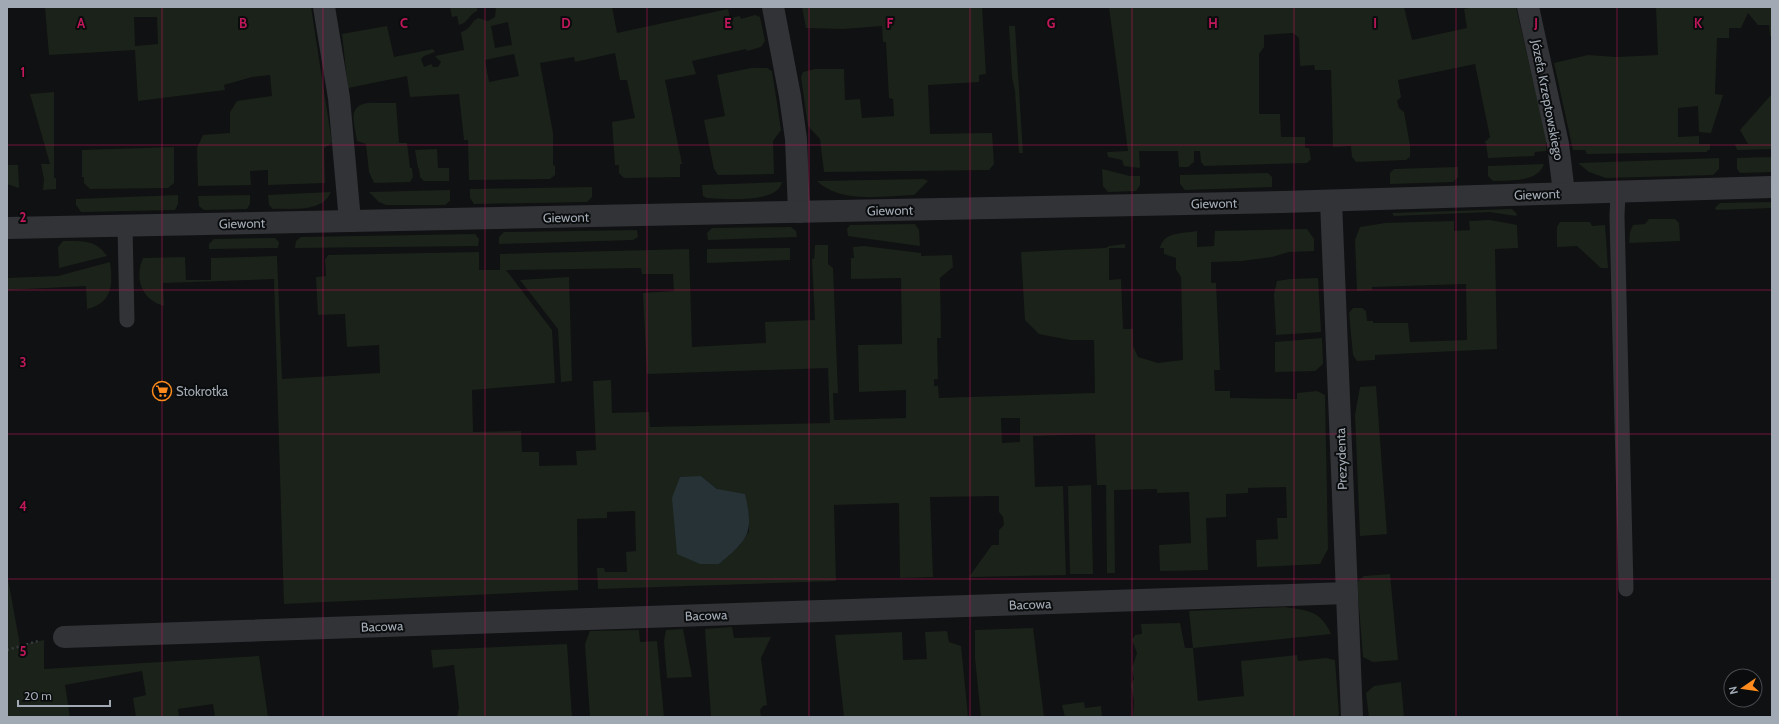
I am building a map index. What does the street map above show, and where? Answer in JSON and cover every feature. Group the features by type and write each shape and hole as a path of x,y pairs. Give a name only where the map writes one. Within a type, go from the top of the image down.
{"street":[{"path":"324,7 340,105 350,221"},
{"path":"773,7 790,96 796,140 799,212"},
{"name":"Józefa Krzeptowskiego","path":"1528,7 1558,144 1564,194"},
{"name":"Giewont","path":"7,228 1331,200 1772,187"},
{"name":"Prezydenta","path":"1331,200 1352,717"},
{"name":"Bacowa","path":"64,637 1347,593"}],"lane":[{"path":"1618,192 1617,216 1626,590"},
{"path":"125,226 127,320"}],"shaded area":[{"path":"45,7 311,7 332,143 324,148 325,183 268,185 268,170 250,171 251,185 198,186 197,148 203,135 230,133 230,112 237,101 272,96 270,75 252,77 224,85 225,90 138,101 135,50 49,55","holes":["134,17 157,17 158,44 135,46"]},
{"path":"450,7 477,7 477,11 459,25 457,16 452,17"},
{"path":"496,7 612,7 617,33 728,9 730,18 740,16 741,19 755,15 760,17 765,41 761,47 747,51 746,49 692,61 696,74 665,80 682,164 680,164 680,177 624,178 619,173 619,165 615,165 612,122 635,118 627,80 620,80 615,53 575,62 574,57 540,63 553,133 553,165 555,166 555,175 550,179 469,180 468,140 464,140 459,94 410,97 407,76 348,88 342,34 387,26 394,57 433,49 435,52 424,56 421,59 424,67 431,64 433,67 438,67 441,62 435,56 464,50 461,32 465,31 478,18 488,21 495,17","holes":["508,22 512,45 495,48 491,26","514,54 519,76 489,82 485,60"]},
{"path":"802,7 982,7 986,74 979,75 979,82 928,85 930,134 992,133 994,164 989,170 824,172 820,139 808,126 801,77 803,72 815,69 844,69 845,100 860,99 862,118 894,116 893,99 889,98 886,42 883,42 882,26 843,29 806,28"},
{"path":"1109,7 1404,7 1412,40 1467,28 1464,9 1473,7 1516,7 1546,137 1546,151 1535,152 1534,156 1488,158 1486,143 1484,143 1490,137 1475,64 1398,80 1401,97 1397,101 1399,108 1404,112 1410,145 1410,157 1406,160 1356,162 1352,157 1351,146 1333,147 1331,70 1315,70 1314,65 1300,66 1299,38 1293,33 1264,35 1264,47 1259,54 1259,114 1280,114 1281,137 1305,137 1305,148 1309,148 1311,159 1307,163 1204,166 1201,162 1200,151 1194,151 1194,162 1188,167 1179,167 1178,151 1139,151 1140,168 1124,166 1122,160 1108,157 1107,152 1128,151"},
{"path":"1656,7 1772,7 1772,36 1770,36 1769,25 1758,25 1748,13 1741,28 1729,28 1729,38 1717,38 1715,94 1723,95 1711,133 1699,132 1698,106 1678,108 1678,137 1699,136 1699,144 1710,144 1710,149 1706,152 1587,154 1585,150 1573,150 1554,63 1588,55 1617,57 1658,55"},
{"path":"1009,26 1015,26 1023,153 1019,153"},
{"path":"751,68 767,68 772,71 781,130 773,141 774,174 718,175 714,169 704,120 725,116 717,75"},
{"path":"54,92 54,178 56,178 56,189 43,190 44,179 41,164 50,164 30,94"},
{"path":"1772,94 1772,149 1737,150 1735,144 1748,144 1740,130"},
{"path":"369,103 396,103 399,143 407,143 410,168 412,168 413,177 410,182 374,183 369,172 366,144 357,141 354,122 357,107"},
{"path":"174,147 174,183 168,188 90,189 84,183 84,177 82,177 82,150"},
{"path":"437,149 438,168 449,168 449,181 424,181 420,177 415,150"},
{"path":"1772,157 1772,172 1740,173 1737,169 1737,158"},
{"path":"1719,158 1719,169 1713,175 1606,178 1589,172 1578,163"},
{"path":"1544,164 1536,175 1522,179 1493,181 1488,176 1488,166"},
{"path":"7,165 18,165 19,188 7,184"},
{"path":"1458,167 1458,177 1453,182 1390,184 1390,173 1394,169"},
{"path":"1102,169 1130,176 1140,176 1140,185 1136,191 1108,192 1103,186"},
{"path":"1268,173 1272,177 1272,187 1185,190 1180,184 1180,175"},
{"path":"924,179 928,181 914,195 876,197 850,196 838,193 817,181"},
{"path":"782,182 778,189 771,194 761,197 749,199 725,199 707,198 703,196 702,185"},
{"path":"592,187 592,197 587,202 474,204 470,198 470,189"},
{"path":"450,190 450,201 445,205 386,205 379,202 369,192"},
{"path":"331,192 327,199 321,203 306,208 273,209 269,205 268,195"},
{"path":"178,195 178,204 175,210 81,212 76,205 76,199"},
{"path":"250,195 250,204 247,209 204,210 199,206 198,196"},
{"path":"1772,202 1772,208 1716,210 1715,208 1720,203"},
{"path":"1512,209 1517,214 1516,216 1490,212 1394,216 1392,213"},
{"path":"1649,219 1675,219 1679,223 1680,241 1629,243 1630,232 1633,225 1645,224"},
{"path":"1490,220 1517,225 1518,248 1495,249 1497,349 1375,355 1375,360 1357,361 1353,355 1349,313 1353,308 1362,308 1366,311 1367,321 1373,321 1373,323 1408,323 1410,342 1467,340 1466,284 1372,287 1372,290 1357,291 1355,240 1360,227 1385,223 1454,221 1454,231 1470,230 1469,221"},
{"path":"1560,222 1590,222 1592,226 1605,225 1608,268 1601,268 1577,246 1557,247 1557,227"},
{"path":"915,224 919,230 920,246 848,236 847,229 850,225"},
{"path":"791,227 796,231 797,237 708,240 707,233 712,228"},
{"path":"1307,229 1314,239 1314,251 1289,252 1272,257 1242,261 1211,262 1211,283 1216,283 1220,370 1214,370 1215,391 1230,391 1230,398 1297,399 1297,393 1317,391 1325,395 1328,549 1320,564 1257,567 1256,540 1278,539 1277,518 1287,518 1286,487 1248,488 1248,493 1226,494 1226,517 1206,518 1208,570 1160,571 1159,545 1191,543 1189,492 1157,493 1157,489 1114,490 1115,573 1107,573 1106,485 1097,485 1095,434 1033,436 1035,487 1063,486 1066,575 969,577 992,545 999,545 999,530 1004,525 1003,517 999,512 999,496 930,497 933,577 900,578 899,503 834,505 836,581 598,589 597,568 604,568 605,572 627,572 626,552 636,551 635,511 607,512 607,518 577,519 578,590 284,604 274,279 163,283 164,306 156,303 145,294 139,274 143,258 185,257 186,280 211,280 211,258 277,256 282,379 380,373 379,345 347,347 345,314 318,315 316,277 326,276 325,260 328,255 479,252 479,270 500,270 500,254 689,249 692,347 766,343 765,322 815,320 812,259 814,259 815,245 828,245 828,264 833,268 838,393 833,393 834,420 906,418 906,390 859,392 858,345 902,344 901,278 851,279 851,258 854,258 853,247 864,246 921,253 921,256 952,255 953,267 940,278 941,338 937,338 938,379 934,379 934,386 938,386 939,398 1095,393 1094,340 1070,340 1039,334 1025,320 1021,252 1106,248 1109,246 1125,244 1125,248 1109,248 1109,280 1121,279 1123,329 1133,329 1133,346 1138,357 1158,363 1183,360 1181,277 1176,269 1176,258 1164,254 1164,248 1160,248 1162,243 1165,239 1174,234 1197,231 1197,247 1214,246 1215,231","holes":["641,268 642,274 673,274 674,291 643,293 647,374 828,368 830,423 650,427 649,412 612,413 611,380 593,381 596,450 576,451 577,465 539,466 539,452 522,452 521,431 473,432 472,390 555,383 552,330 506,270","1001,418 1020,418 1020,442 1002,443","701,476 749,514 749,531 740,545 719,564"]},
{"path":"637,230 638,237 633,240 499,244 499,237 504,232"},
{"path":"475,234 479,239 478,246 295,248 296,241 301,237"},
{"path":"275,238 279,242 278,248 209,249 209,244 214,239"},
{"path":"63,241 88,242 98,246 107,256 59,268 58,247"},
{"path":"790,248 790,260 707,263 707,249"},
{"path":"110,262 111,285 109,292 102,302 87,309 86,286 7,290 7,278 58,276"},
{"path":"569,277 572,381 561,382 558,329 520,280"},
{"path":"1318,278 1321,332 1276,335 1274,294 1277,281"},
{"path":"1322,338 1323,364 1315,371 1275,372 1275,342"},
{"path":"1376,386 1387,534 1360,536 1355,415 1360,387"},
{"path":"701,476 717,489 745,494 748,507 749,527 747,534 737,548 719,564 700,564 677,554 672,498 680,477"},
{"path":"1091,485 1093,574 1070,574 1068,486"},
{"path":"7,574 20,645 44,640 44,669 259,656 268,717 215,717 213,704 178,709 179,717 136,717 133,698 146,695 142,671 65,685 70,717 7,717"},
{"path":"1390,574 1398,660 1373,662 1363,657 1357,582 1364,576"},
{"path":"1285,607 1293,608 1307,611 1318,616 1323,620 1331,634 1193,648 1189,611"},
{"path":"1180,623 1185,648 1193,648 1198,701 1244,696 1241,661 1297,655 1298,661 1326,658 1335,660 1339,715 1336,717 1133,717 1134,701 1131,685 1134,679 1132,668 1137,653 1132,640 1135,635 1142,634 1141,624"},
{"path":"732,627 734,638 771,637 761,658 767,705 763,706 760,710 761,717 711,717 705,629"},
{"path":"1033,628 1044,717 981,717 975,658 975,630"},
{"path":"683,629 692,677 667,678 664,641 666,630"},
{"path":"639,630 640,642 657,641 664,717 590,717 585,644 590,631"},
{"path":"947,631 949,642 961,646 968,717 844,717 835,635 902,632 903,660 927,659 925,632"},
{"path":"567,644 572,717 457,717 459,708 454,665 433,668 431,650"},
{"path":"1401,682 1404,717 1369,717 1366,693 1374,686"},
{"path":"1084,702 1085,708 1101,706 1102,717 1065,717 1062,705"}],"place":[{"name":"Stokrotka","path":"162,391"}]}
